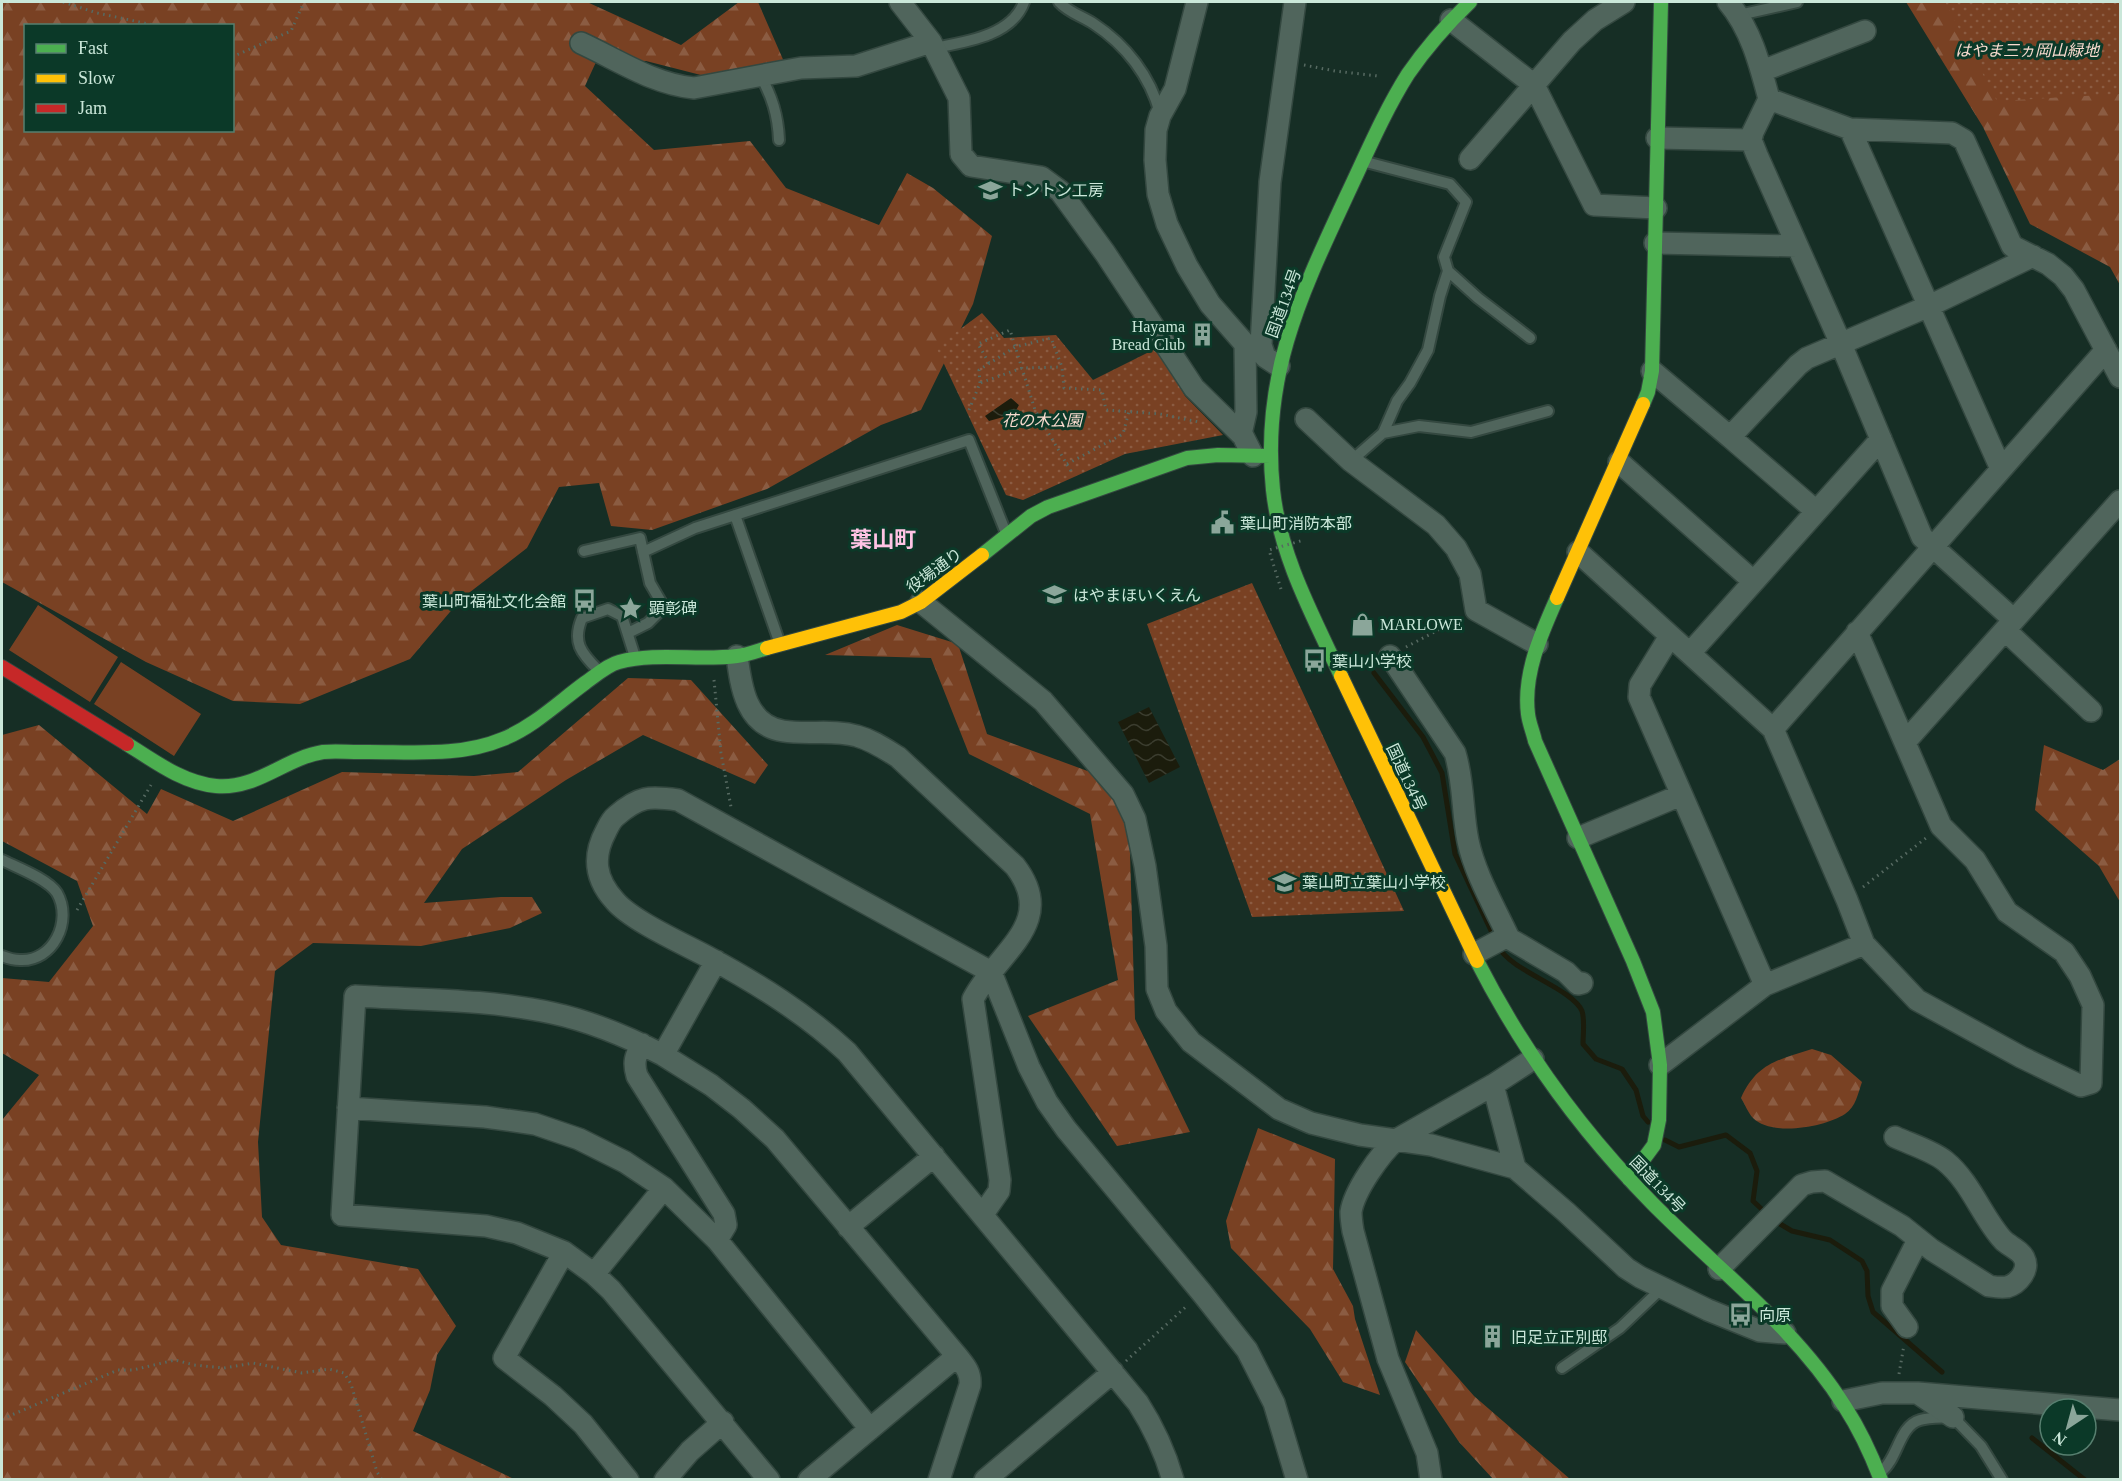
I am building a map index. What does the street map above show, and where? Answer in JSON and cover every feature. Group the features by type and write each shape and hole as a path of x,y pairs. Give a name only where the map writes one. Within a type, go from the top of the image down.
{"main road":[{"name":"国道134号","path":"1470,2 1427,48 1402,85 1312,269 1291,323 1279,366 1273,409 1262,456 1272,484 1278,521 1290,562 1310,610 1396,794 1493,944 1506,1014 1533,1059 1587,1131 1629,1179 1816,1365 1843,1401 1865,1441 1880,1476"},
{"path":"1629,1179 1654,1145 1659,1120 1660,1065 1653,1012 1633,961 1535,741 1528,713 1529,682 1537,644 1619,462 1648,392 1652,371 1661,2"},
{"name":"役場通り","path":"2,668 162,766 200,784 223,787 246,783 306,755 326,752 450,752 476,748 524,729 600,672 617,662 635,658 737,656 901,612 921,602 1031,516 1048,507 1187,458 1218,455 1262,456"}],"street":[{"path":"900,2 932,45 959,98 961,154 971,166 1041,177 1060,191 1105,253 1194,388 1262,456"},
{"path":"1197,2 1175,90 1160,116 1156,130 1155,160 1158,194 1167,224 1187,266 1210,304 1245,344 1246,412 1241,434"},
{"path":"1279,366 1265,357 1262,345 1270,182 1295,2"},
{"path":"1470,159 1572,41 1595,20 1624,2"},
{"path":"1734,8 1746,27 1768,99 1751,140 1842,344 1922,537 2091,711"},
{"path":"1451,20 1534,85 1594,205 1656,208"},
{"path":"1761,70 1866,31"},
{"path":"580,43 653,79 676,86 694,88 801,68 856,66 932,45"},
{"path":"1768,99 1850,129 1952,133 1964,140 2012,246 2033,256 2063,276 2074,290 2121,377"},
{"path":"1850,129 2001,469"},
{"path":"1657,138 1751,140"},
{"path":"1655,243 1797,246"},
{"path":"1730,437 1798,364 1807,358 1929,306 2033,256"},
{"path":"1773,729 2106,350"},
{"path":"1652,371 1816,511"},
{"path":"1306,419 1351,462 1436,525 1456,548 1470,574 1476,610 1537,644"},
{"path":"1690,653 1881,439"},
{"path":"1619,462 1752,581"},
{"path":"1905,742 2121,501"},
{"path":"1578,552 1773,729 1864,944 1917,1000 2021,1058 2081,1086 2091,1083 2093,1005 2080,976 2064,952 2007,912 1975,860 1941,826 1857,632"},
{"path":"921,602 1043,701 1124,794 1135,819 1145,866 1156,946 1157,988 1166,1011 1191,1042 1279,1109 1311,1124 1360,1135 1431,1145 1515,1168 1626,1268 1708,1310 1760,1331 1785,1333"},
{"path":"1670,636 1640,685 1639,697 1765,985"},
{"path":"737,656 741,688 749,709 763,723 783,731 830,732 856,736 878,744 898,757 1015,866 1026,880 1032,902 1029,921 1018,939 980,984 973,999 1000,1180 999,1191 983,1214"},
{"path":"1390,656 1455,753 1460,770 1471,850 1493,944 1510,939 1566,972 1578,984 1582,983"},
{"path":"1578,838 1682,795"},
{"path":"1173,1479 1154,1428 1138,1404 847,1052 795,1008 616,904 602,885 596,864 600,841 612,819 629,804 652,797 678,800 991,972 1029,1067 1047,1102 1066,1129 1247,1350 1274,1403 1297,1479"},
{"path":"1660,1065 1765,985 1864,944"},
{"path":"663,1055 716,961"},
{"path":"769,1479 625,1305 594,1274 564,1252 517,1233 486,1226 342,1215 355,996 492,1003 542,1011 598,1026 663,1055 711,1085 742,1109 774,1138 968,1369 971,1377 970,1385 939,1479"},
{"path":"642,1044 634,1065 637,1076 724,1214 726,1225 717,1240"},
{"path":"1431,1479 1427,1453 1388,1359 1353,1231 1351,1212 1357,1194 1384,1150 1396,1140 1493,1085 1533,1059"},
{"path":"1493,1085 1515,1168"},
{"path":"348,1108 485,1117 534,1124 579,1138 625,1162 664,1188 717,1240 870,1429"},
{"path":"1719,1269 1802,1185 1825,1181 1902,1227 1989,1286 1999,1288 2010,1286 2023,1275 2026,1267 2024,1257 2007,1244 1995,1230 1960,1178 1944,1161 1895,1137"},
{"path":"848,1227 934,1156"},
{"path":"594,1274 664,1188"},
{"path":"1905,1337 1892,1306 1892,1291 1918,1240"},
{"path":"564,1252 504,1358 553,1396 583,1424 628,1479"},
{"path":"809,1479 957,1356"},
{"path":"985,1479 1113,1372"},
{"path":"1843,1401 1882,1393 2121,1410"},
{"path":"1907,1394 1953,1417"},
{"path":"665,1479 690,1451 723,1422"}],"lane":[{"path":"932,45 972,41 1000,29 1022,9 1024,2"},
{"path":"1059,2 1066,9 1094,23 1133,57 1155,94 1160,116"},
{"path":"1734,8 1797,2"},
{"path":"760,75 770,93 778,119 779,140"},
{"path":"1363,161 1450,184 1466,202 1444,257 1448,271 1478,298 1530,338"},
{"path":"1351,462 1383,434 1397,401 1428,350 1448,271"},
{"path":"1383,434 1419,426 1471,432 1548,411"},
{"path":"643,552 695,528 969,440 1007,536"},
{"path":"735,515 780,645"},
{"path":"584,551 640,538 650,583 664,607 648,623 628,633"},
{"path":"600,672 583,655 577,639 578,627 582,618 608,609 622,616 635,658"},
{"path":"2,860 40,879 56,891 63,908 61,931 54,944 40,956 20,961 2,956"},
{"path":"1562,1368 1620,1328 1662,1288"},
{"path":"1880,1476 1889,1466 1906,1431 1913,1423 1921,1419 1953,1417 1981,1446 2002,1479"}],"path":[{"path":"63,2 97,13 149,24"},
{"path":"234,56 291,31 304,2"},
{"path":"1286,61 1335,71 1378,76 1402,85"},
{"path":"989,363 978,344 1010,330 1035,410 1077,481"},
{"path":"969,410 980,383 980,370 1015,347 1051,338 1062,366 1064,388 1102,390 1106,410 1185,418"},
{"path":"980,383 1022,368 1062,366"},
{"path":"1067,464 1123,434 1129,411"},
{"path":"1281,588 1269,550 1304,540"},
{"path":"1390,656 1476,610"},
{"path":"712,658 721,753 736,832"},
{"path":"63,908 78,911 162,766"},
{"path":"1847,900 1941,826"},
{"path":"1113,1372 1202,1293"},
{"path":"1905,1337 1907,1394"},
{"path":"2,1419 118,1370 133,1370 175,1360 194,1365 224,1368 253,1363 302,1373 329,1369 344,1373 351,1384 377,1472 382,1479"}],"green space":[{"path":"2,2 587,2 681,45 739,2 758,2 785,64 736,84 646,61 596,62 585,86 654,150 750,141 786,188 879,225 907,173 933,188 992,236 973,304 921,410 881,425 767,489 652,530 611,526 599,483 559,487 527,548 461,599 410,659 300,704 233,701 146,662 2,582"},
{"path":"1906,2 2120,2 2120,285 2110,267 2030,224 1983,127"},
{"name":"はやま三ヵ岡山緑地","path":"1945,2 2120,2 2120,94 1997,101"},
{"name":"花の木公園","path":"982,313 1004,338 1056,335 1093,380 1157,348 1185,396 1223,435 1125,454 1023,500 1006,495 936,347"},
{"path":"1252,583 1404,911 1252,917 1147,624"},
{"path":"38,605 118,657 90,702 9,650"},
{"path":"897,625 958,644 987,734 1093,773 1129,820 1135,1019 1190,1132 1117,1146 1028,1016 1118,980 1090,814 969,754 931,658 825,655"},
{"path":"121,662 201,714 174,756 94,704"},
{"path":"628,678 691,680 768,765 755,784 643,735 566,780 462,849 424,903 532,897 542,913 510,928 421,946 313,943 275,971 258,1142 262,1217 281,1245 418,1269 456,1326 437,1355 430,1390 413,1431 514,1479 2,1479 2,1120 39,1075 2,1053 2,978 49,982 93,926 77,881 2,841 2,735 39,725 147,814 161,789 233,821 342,772 474,776 518,772"},
{"path":"2044,745 2103,770 2120,759 2120,902 2099,866 2035,810"},
{"path":"1812,1049 1831,1055 1862,1082 1852,1108 1836,1119 1799,1128 1773,1127 1753,1118 1741,1098 1754,1077 1770,1064"},
{"path":"1258,1128 1335,1159 1333,1269 1353,1306 1355,1319 1380,1395 1343,1382 1310,1329 1231,1248 1226,1221"},
{"path":"1416,1330 1474,1396 1570,1479 1493,1479 1459,1442 1405,1362"}],"water":[{"path":"1011,398 1019,405 1014,414 989,421 985,416"},
{"path":"1149,707 1180,767 1149,783 1118,722"}],"waterway":[{"path":"1374,673 1423,737 1442,773 1455,854 1494,937"},
{"path":"1498,946 1515,963 1576,1003 1583,1015 1583,1044 1596,1059 1622,1069 1636,1090 1643,1116 1648,1122"},
{"path":"1665,1140 1679,1147 1726,1135 1750,1153 1757,1171 1753,1201 1768,1215"},
{"path":"1775,1221 1792,1231 1830,1240 1862,1261 1867,1271 1868,1296 1873,1312 1942,1372"},
{"path":"2032,1438 2085,1480"}],"traffic: fast":[{"path":"1341,676 1299,585 1277,514 1271,449 1273,410 1279,373 1288,337 1314,267 1383,118 1415,64 1437,36 1470,2"},
{"path":"1643,404 1652,371 1661,2"},
{"path":"982,555 1031,516 1048,507 1187,458 1218,455 1271,456"},
{"path":"1557,598 1539,640 1531,669 1527,699 1529,721 1535,741 1633,961 1653,1012 1660,1065 1659,1120 1654,1145 1629,1179"},
{"path":"127,744 169,770 192,781 216,786 231,786 257,779 296,760 323,752 432,752 486,745 525,728 615,663 663,657 737,656 767,648"},
{"path":"1477,961 1534,1058 1555,1089 1601,1147 1652,1203 1779,1325 1825,1378 1856,1424 1881,1480"}],"traffic: slow":[{"path":"1557,598 1643,404"},
{"path":"767,648 901,612 921,602 982,555"},
{"path":"1341,676 1477,961"}],"traffic: jam":[{"path":"2,667 127,744"}],"place":[{"name":"トントン工房","path":"990,190"},
{"name":"Hayama Bread Club","path":"1203,335"},
{"name":"葉山町消防本部","path":"1222,523"},
{"name":"はやまほいくえん","path":"1055,595"},
{"name":"葉山町福祉文化会館","path":"584,601"},
{"name":"顕彰碑","path":"631,608"},
{"name":"MARLOWE","path":"1362,624"},
{"name":"葉山小学校","path":"1314,661"},
{"name":"葉山町立葉山小学校","path":"1284,882"},
{"name":"向原","path":"1741,1315"},
{"name":"旧足立正別邸","path":"1493,1337"}],"district":[{"name":"葉山町","path":"883,539"}]}
